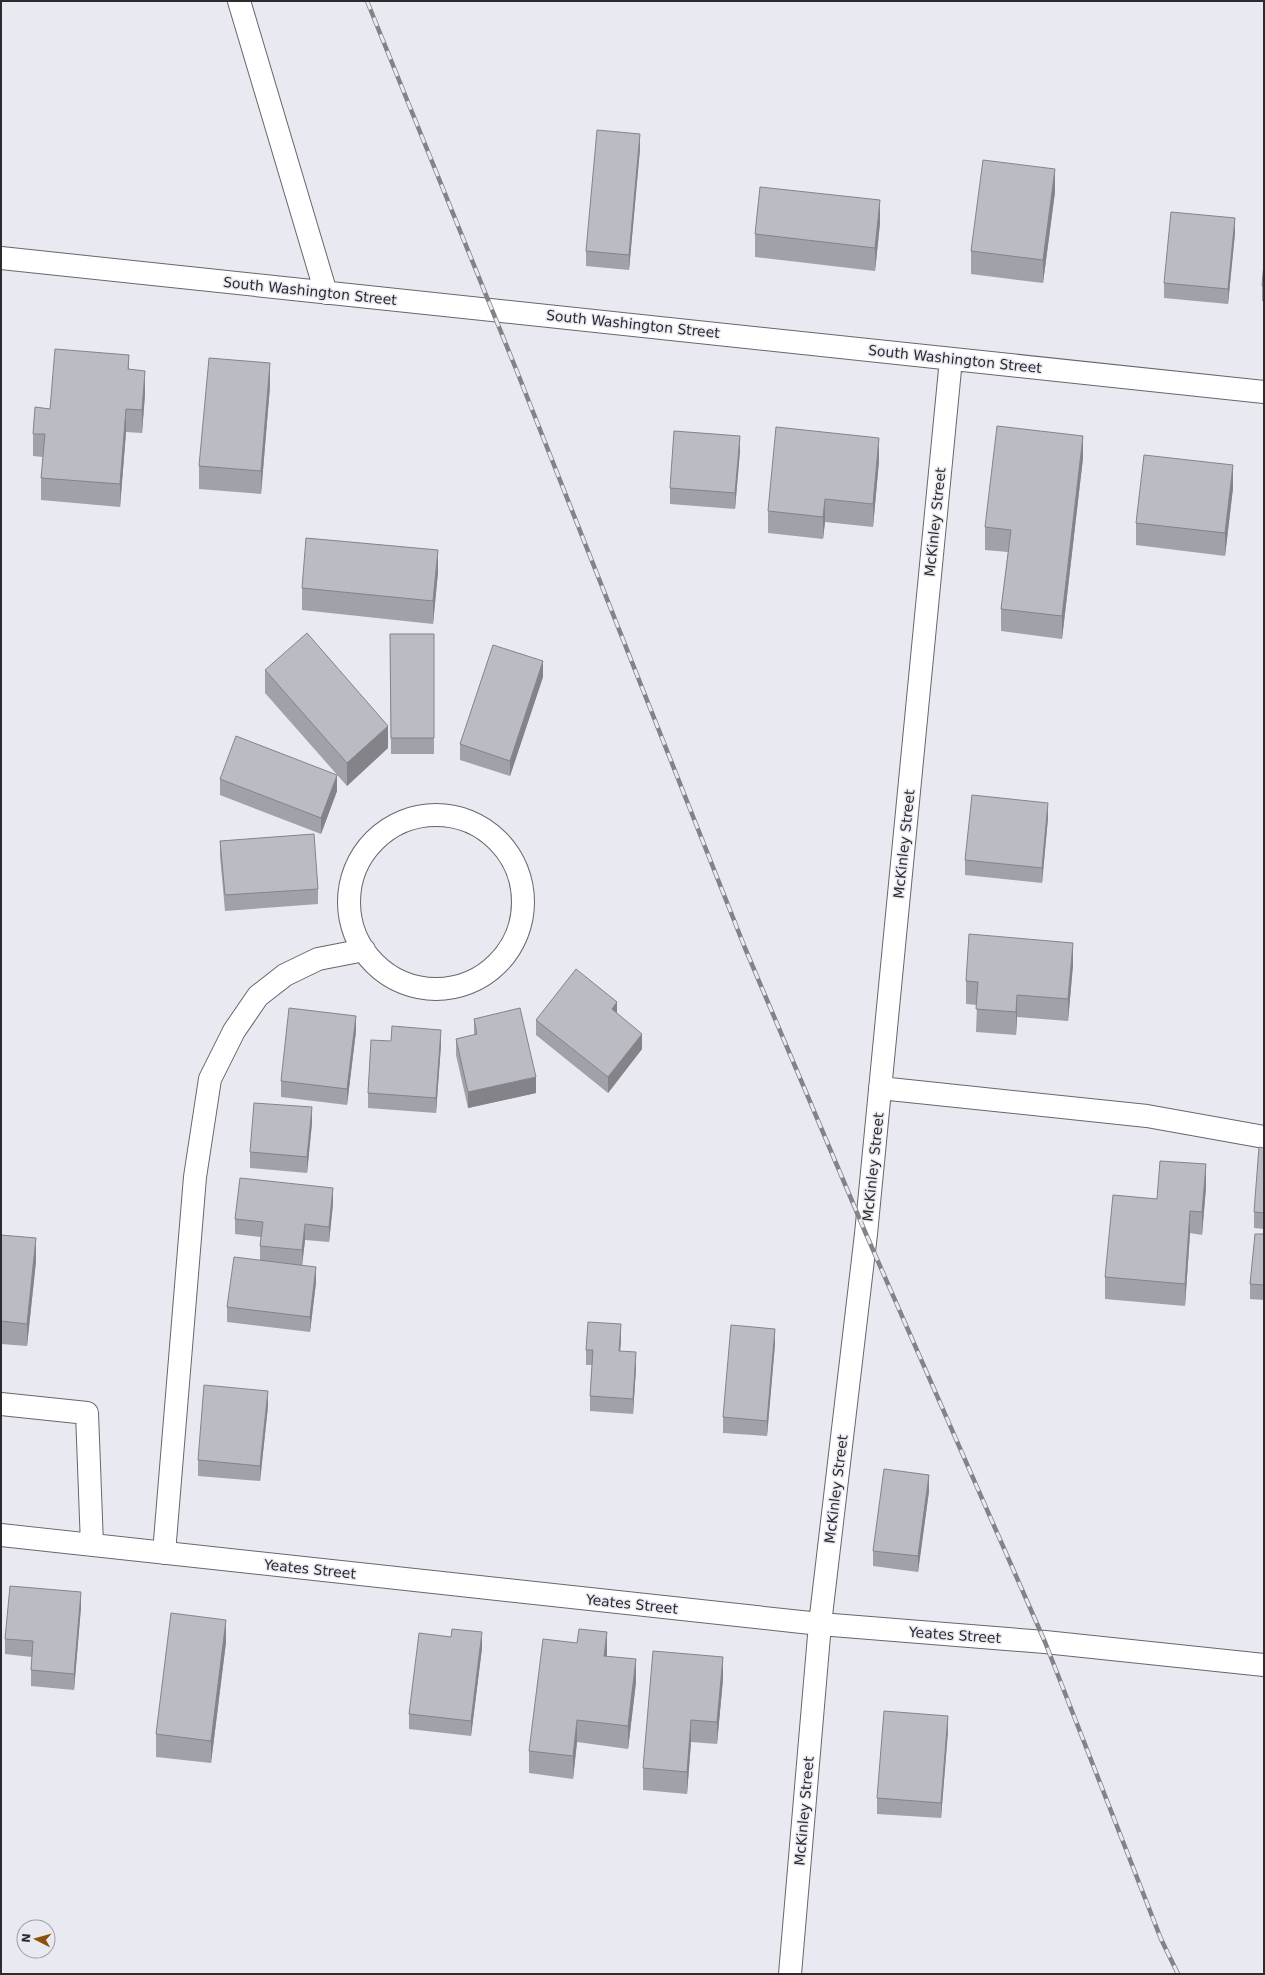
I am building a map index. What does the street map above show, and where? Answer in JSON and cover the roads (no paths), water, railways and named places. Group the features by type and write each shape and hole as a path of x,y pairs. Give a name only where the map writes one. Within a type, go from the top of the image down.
{"street":[{"path":"239,1 326,293"},
{"name":"South Washington Street","path":"1,258 1264,392"},
{"name":"McKinley Street","path":"790,1974 820,1624 866,1234 951,359"},
{"path":"449,814 477,824 500,841 516,865 523,893 522,922 510,949 491,970 466,984 437,990 408,985 383,972 364,950 352,924 349,895 356,867 371,843 377,838 394,825 421,815 449,814"},
{"path":"164,1553 195,1177 210,1079 234,1031 258,996 285,975 318,959 364,950"},
{"path":"880,1088 1147,1116 1264,1137"},
{"path":"1,1404 87,1413 92,1545"},
{"name":"Yeates Street","path":"1,1535 820,1624 1045,1642 1264,1665"}],"railway":[{"path":"367,1 518,374 745,948 866,1234 1045,1642 1161,1939 1178,1974"}]}
